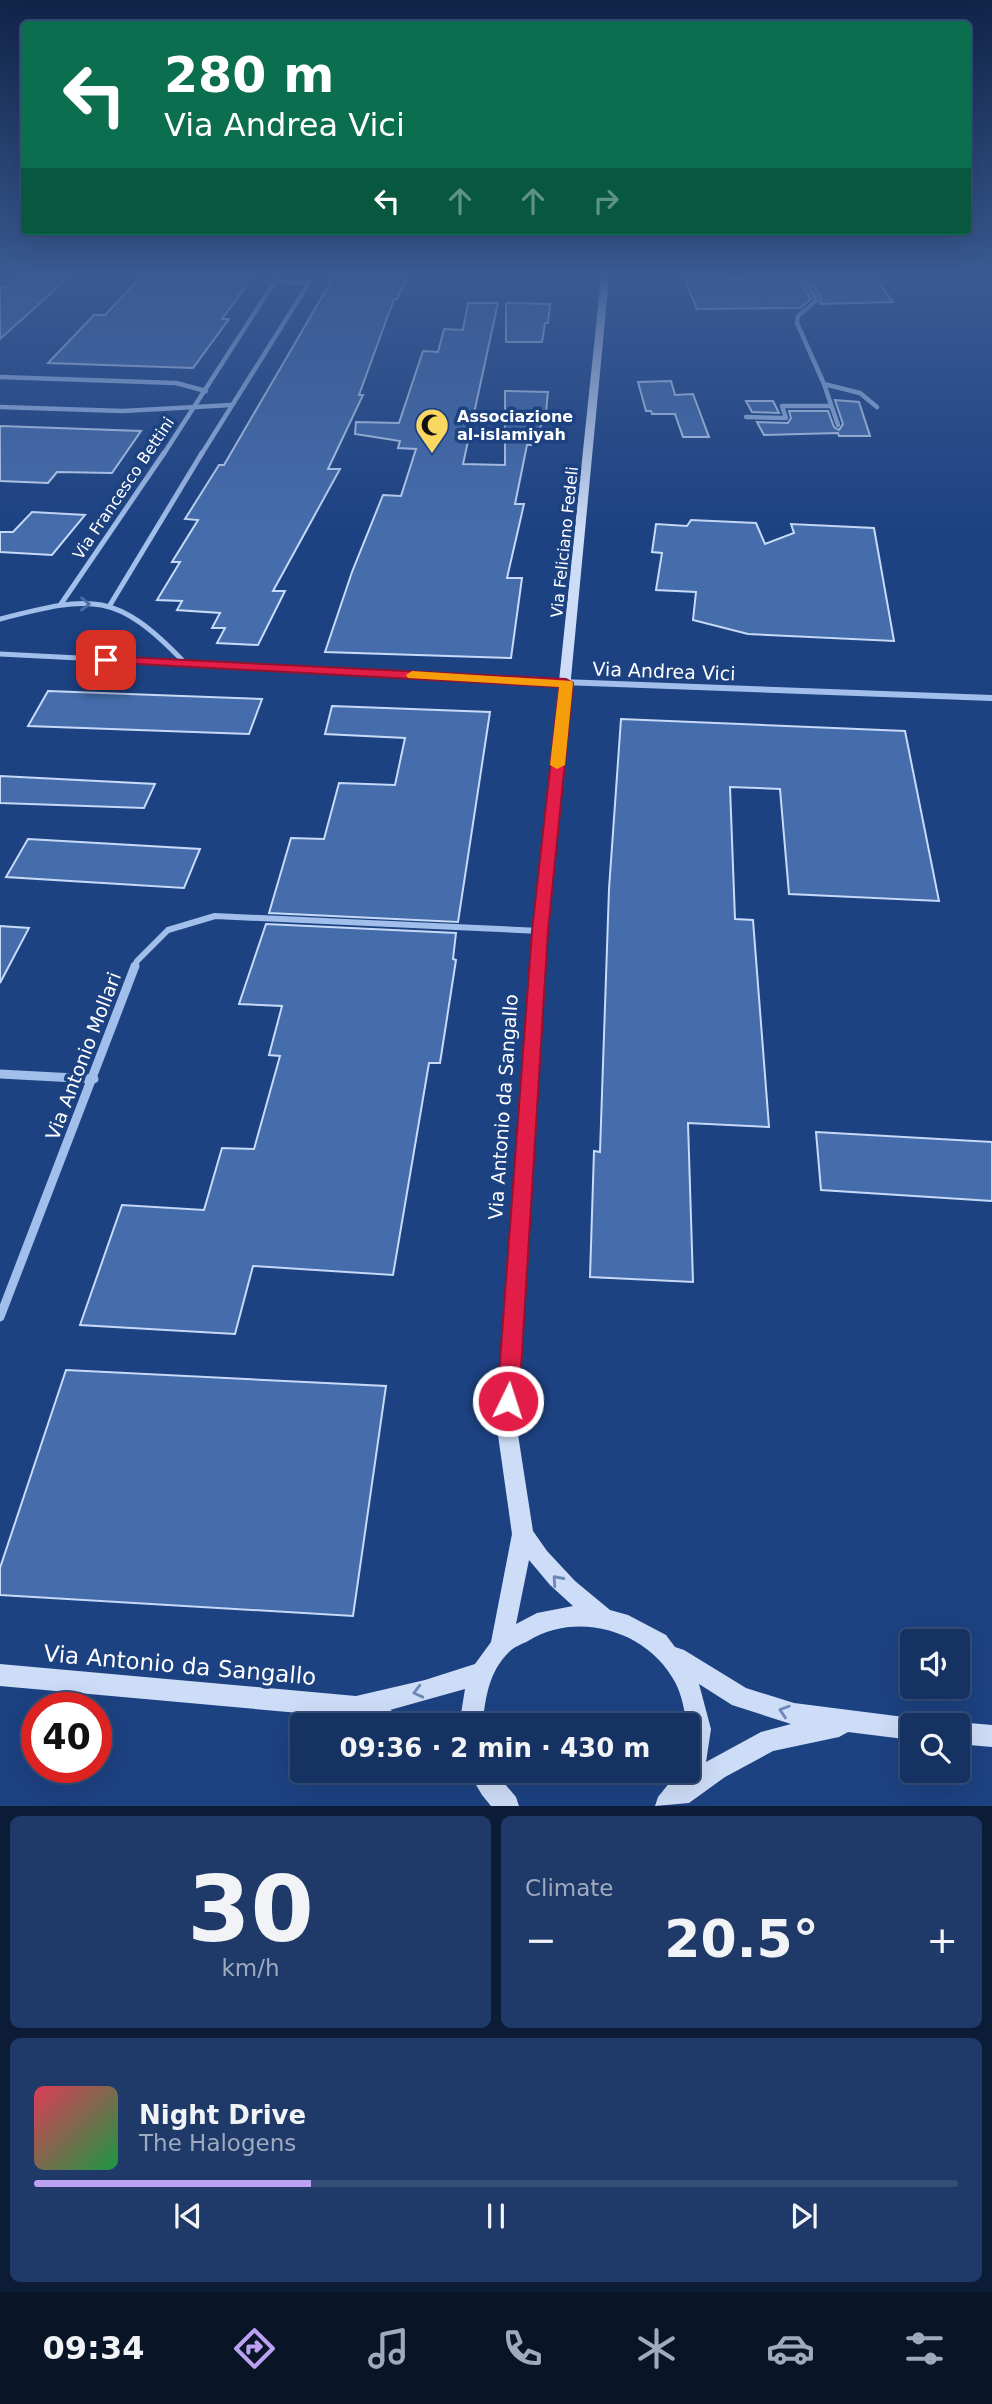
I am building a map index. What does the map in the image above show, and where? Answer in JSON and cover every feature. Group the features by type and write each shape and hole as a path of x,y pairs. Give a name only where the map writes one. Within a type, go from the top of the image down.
{"street":[{"name":"Via Francesco Bettini","path":"61,604 224,362"},
{"path":"110,605 258,362"},
{"name":"Via Feliciano Fedeli","path":"566,683 597,362"},
{"path":"814,362 838,425"},
{"path":"0,377 176,383 206,391"},
{"path":"824,384 860,392 870,398 877,407"},
{"path":"0,407 123,411 231,405"},
{"path":"746,418 786,418 782,406 831,406"},
{"path":"0,619 61,604 110,605 157,633 185,663"},
{"name":"Via Andrea Vici","path":"0,654 566,683 992,698"},
{"name":"Via Antonio da Sangallo","path":"501,1644 523,1534 506,1428 540,931 566,683"},
{"name":"Via Antonio Mollari","path":"0,1317 94,1079 137,961 168,930 215,916 540,931"},
{"path":"0,1074 94,1079"},
{"name":"Via Antonio da Sangallo","path":"523,1534 538,1558 569,1592 602,1616"},
{"name":"Via Antonio da Sangallo","path":"469,1713 480,1673 501,1644 531,1624 565,1614 602,1616 636,1627 666,1650 686,1676 697,1707 699,1740 691,1772 670,1803"},
{"path":"666,1650 740,1697 794,1714 900,1728"},
{"name":"Via Antonio da Sangallo","path":"356,1707 480,1673"},
{"name":"Via Antonio da Sangallo","path":"0,1675 356,1707 370,1713"},
{"path":"670,1803 718,1769 769,1740 851,1723"},
{"path":"970,1734 992,1736"},
{"path":"486,1788 507,1805"}],"building":[{"path":"49,362 197,362 193,368"},
{"path":"284,362 371,362 359,395 363,395 328,469 340,469 273,591 285,591 258,645 217,643 225,628 212,628 220,613 177,610 182,601 157,600 180,562 172,562 198,520 185,519 219,465 224,465"},
{"path":"419,362 485,362 463,464 505,465 505,391 548,392 546,412 542,412 539,445 527,445 515,504 524,504 507,578 522,578 511,658 325,652 352,572 383,495 401,496 416,449 398,448 400,441 355,434 356,422 399,423"},
{"path":"671,381 675,395 693,394 709,437 683,437 675,414 652,414 651,411 646,411 638,382"},
{"path":"835,400 859,402 870,436 839,436 838,433 764,435 757,422 788,423 791,418 789,411 828,411 834,427 839,430 843,424"},
{"path":"746,401 773,401 779,413 752,412"},
{"path":"0,426 141,431 112,473 57,472 48,483 0,481"},
{"path":"32,512 85,515 52,555 0,552 0,532 13,532"},
{"path":"691,520 756,523 765,544 794,533 791,524 874,528 894,641 748,634 693,620 696,592 656,590 662,553 652,552 656,524 687,526"},
{"path":"48,691 262,699 249,734 28,726"},
{"path":"332,706 490,712 458,922 269,913 291,838 324,839 339,783 395,785 405,738 325,734"},
{"path":"621,719 905,731 939,901 789,894 780,789 730,787 735,919 753,920 769,1127 688,1123 693,1282 590,1277 594,1151 600,1152 609,889"},
{"path":"0,776 155,784 144,808 0,803"},
{"path":"28,839 200,849 184,888 6,877"},
{"path":"266,924 456,933 453,959 456,960 440,1063 429,1063 393,1275 253,1266 235,1334 80,1325 122,1205 204,1210 222,1148 254,1149 280,1056 269,1055 282,1006 239,1004"},
{"path":"0,926 29,928 0,983"},
{"path":"816,1132 992,1142 992,1201 821,1190"},
{"path":"66,1370 386,1386 353,1616 0,1595 0,1568"}],"slow traffic":[{"path":"412,675 566,683 557,765"}],"place":[{"name":"Associazione al-islamiyah","path":"432,455"}],"route":[{"path":"106,660 566,683 540,931 508,1401"}]}
